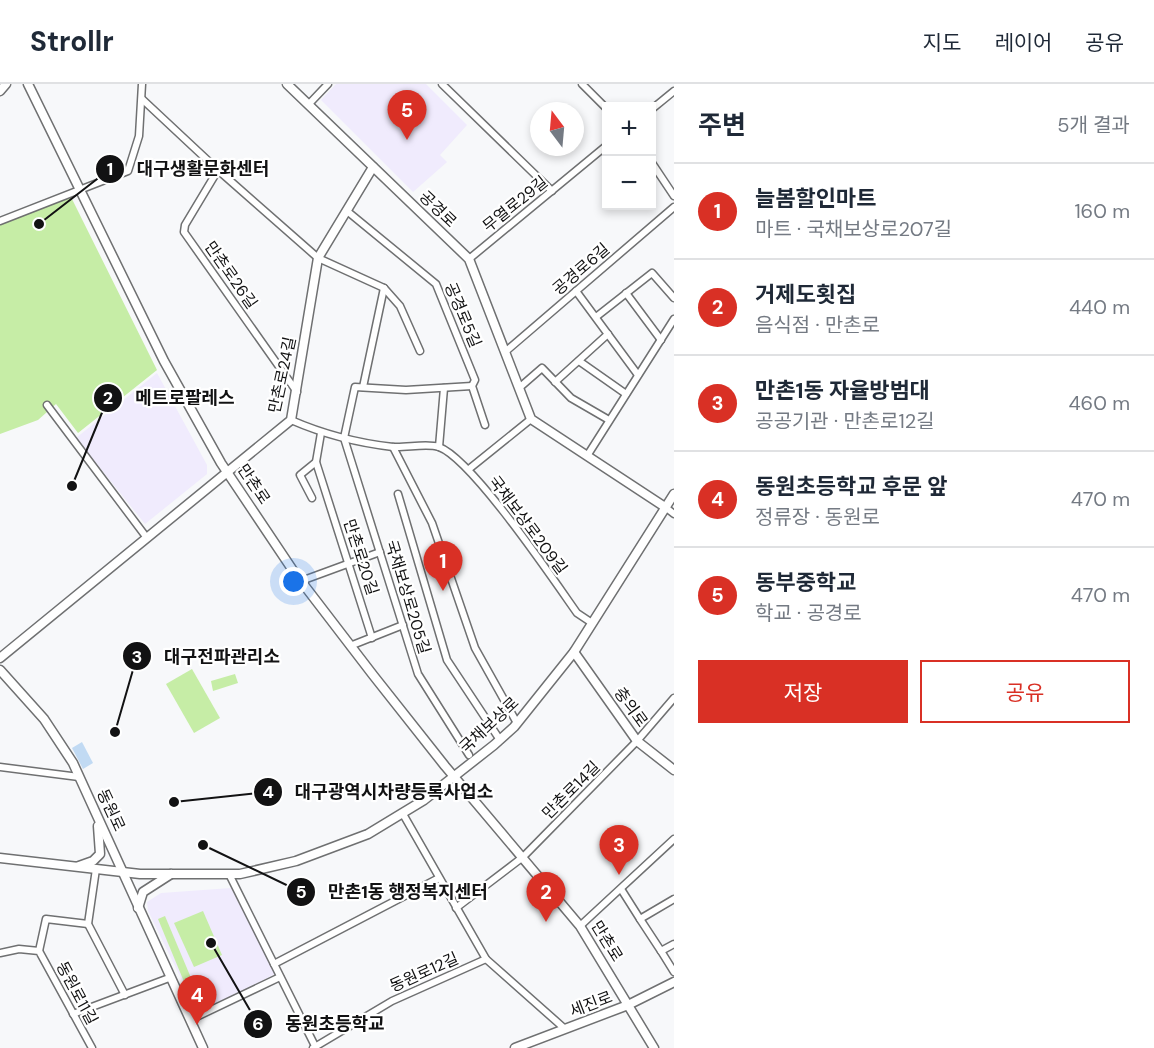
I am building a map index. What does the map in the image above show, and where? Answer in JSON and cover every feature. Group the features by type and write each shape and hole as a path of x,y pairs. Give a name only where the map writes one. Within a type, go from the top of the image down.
{"main road":[{"path":"0,91 6,84"},
{"name":"만촌로","path":"28,84 164,361 227,471 301,581 350,646 445,766 456,776 580,926 654,1048"},
{"name":"공경로","path":"287,84 469,259 531,419"},
{"name":"만촌로24길","path":"227,471 291,420 318,258 373,167"},
{"path":"531,419 665,507"},
{"path":"0,658 227,471"},
{"name":"국채보상로","path":"0,858 123,872 229,874 254,872 315,854 368,834 403,814 456,776 517,723 574,652 674,494"},
{"name":"충의로","path":"574,652 637,741 674,770"},
{"name":"동원로","path":"0,670 44,719 79,777 203,1048"},
{"path":"76,867 93,861 100,854 97,817"},
{"path":"139,912 140,897 143,892 171,874"},
{"name":"세진로","path":"515,1048 628,1005 674,982"}],"street":[{"path":"0,221 128,171 139,136 142,84"},
{"path":"308,105 328,84"},
{"path":"442,84 552,191"},
{"path":"582,84 602,104"},
{"path":"656,105 674,91"},
{"path":"142,99 318,258 384,288 400,306 420,351"},
{"name":"무열로29길","path":"469,259 602,149"},
{"name":"만촌로26길","path":"218,170 184,225 184,232 297,392"},
{"path":"656,170 674,196"},
{"name":"공경로6길","path":"505,352 674,207"},
{"name":"공경로5길","path":"347,211 436,284 475,380 472,386 485,425"},
{"path":"596,317 651,273 674,298"},
{"path":"363,387 384,288"},
{"path":"576,291 638,375"},
{"path":"626,293 661,339"},
{"path":"586,456 674,321"},
{"path":"555,382 608,334"},
{"path":"579,361 626,394"},
{"path":"519,388 542,368 571,398 609,420"},
{"path":"344,438 355,387 406,390 472,386"},
{"path":"291,420 321,434 393,447 439,447 444,388"},
{"path":"47,405 147,537"},
{"path":"469,469 531,419"},
{"name":"만촌로20길","path":"321,434 316,462 372,638"},
{"name":"국채보상로205길","path":"344,438 418,674 469,754"},
{"path":"393,447 432,523 475,648 517,723"},
{"name":"국채보상로209길","path":"439,447 469,469 577,613 592,623"},
{"name":"만촌로20길","path":"312,498 300,475 316,462"},
{"path":"398,494 447,660 500,740"},
{"path":"665,507 674,514"},
{"path":"301,581 380,552"},
{"path":"350,646 403,625"},
{"name":"만촌로14길","path":"524,857 637,741 674,698"},
{"path":"0,767 79,777"},
{"path":"403,814 486,959 566,1029"},
{"path":"580,926 674,839"},
{"path":"456,908 524,857"},
{"path":"96,869 88,924 125,995"},
{"path":"229,874 314,1047"},
{"path":"274,964 439,878"},
{"path":"621,889 674,972"},
{"path":"640,919 674,899"},
{"name":"동원로11길","path":"88,924 46,919 39,951 92,1048"},
{"path":"661,951 674,944"},
{"name":"동원로11길","path":"0,953 19,949 39,951"},
{"name":"동원로12길","path":"314,1047 392,1001 486,959"},
{"path":"190,1020 280,977"},
{"path":"74,1014 169,978"}],"shaded area":[{"path":"336,84 426,84 467,125 440,155 447,162 413,192 321,100"},
{"path":"157,373 207,465 207,474 145,524 76,438"},
{"path":"231,888 275,974 198,1013 148,911 147,902 161,893"}],"green space":[{"path":"70,195 157,370 78,433 56,404 38,420 0,434 0,224"},
{"path":"192,669 220,718 194,733 166,684"},
{"path":"235,674 238,683 213,691 211,681"},
{"path":"203,911 222,955 194,967 174,923"},
{"path":"165,916 194,985 187,989 158,919"}],"water":[{"path":"82,742 93,763 83,769 72,748"}],"place":[{"name":"동부중학교","path":"407,140"},
{"name":"대구생활문화센터","path":"39,224"},
{"name":"메트로팔레스","path":"72,486"},
{"name":"늘봄할인마트","path":"443,591"},
{"name":"대구전파관리소","path":"115,732"},
{"name":"대구광역시차량등록사업소","path":"174,802"},
{"name":"만촌1동 행정복지센터","path":"203,845"},
{"name":"만촌1동 자율방범대","path":"619,875"},
{"name":"거제도횟집","path":"546,922"},
{"name":"동원초등학교","path":"211,943"},
{"name":"동원초등학교 후문 앞","path":"197,1025"}]}
